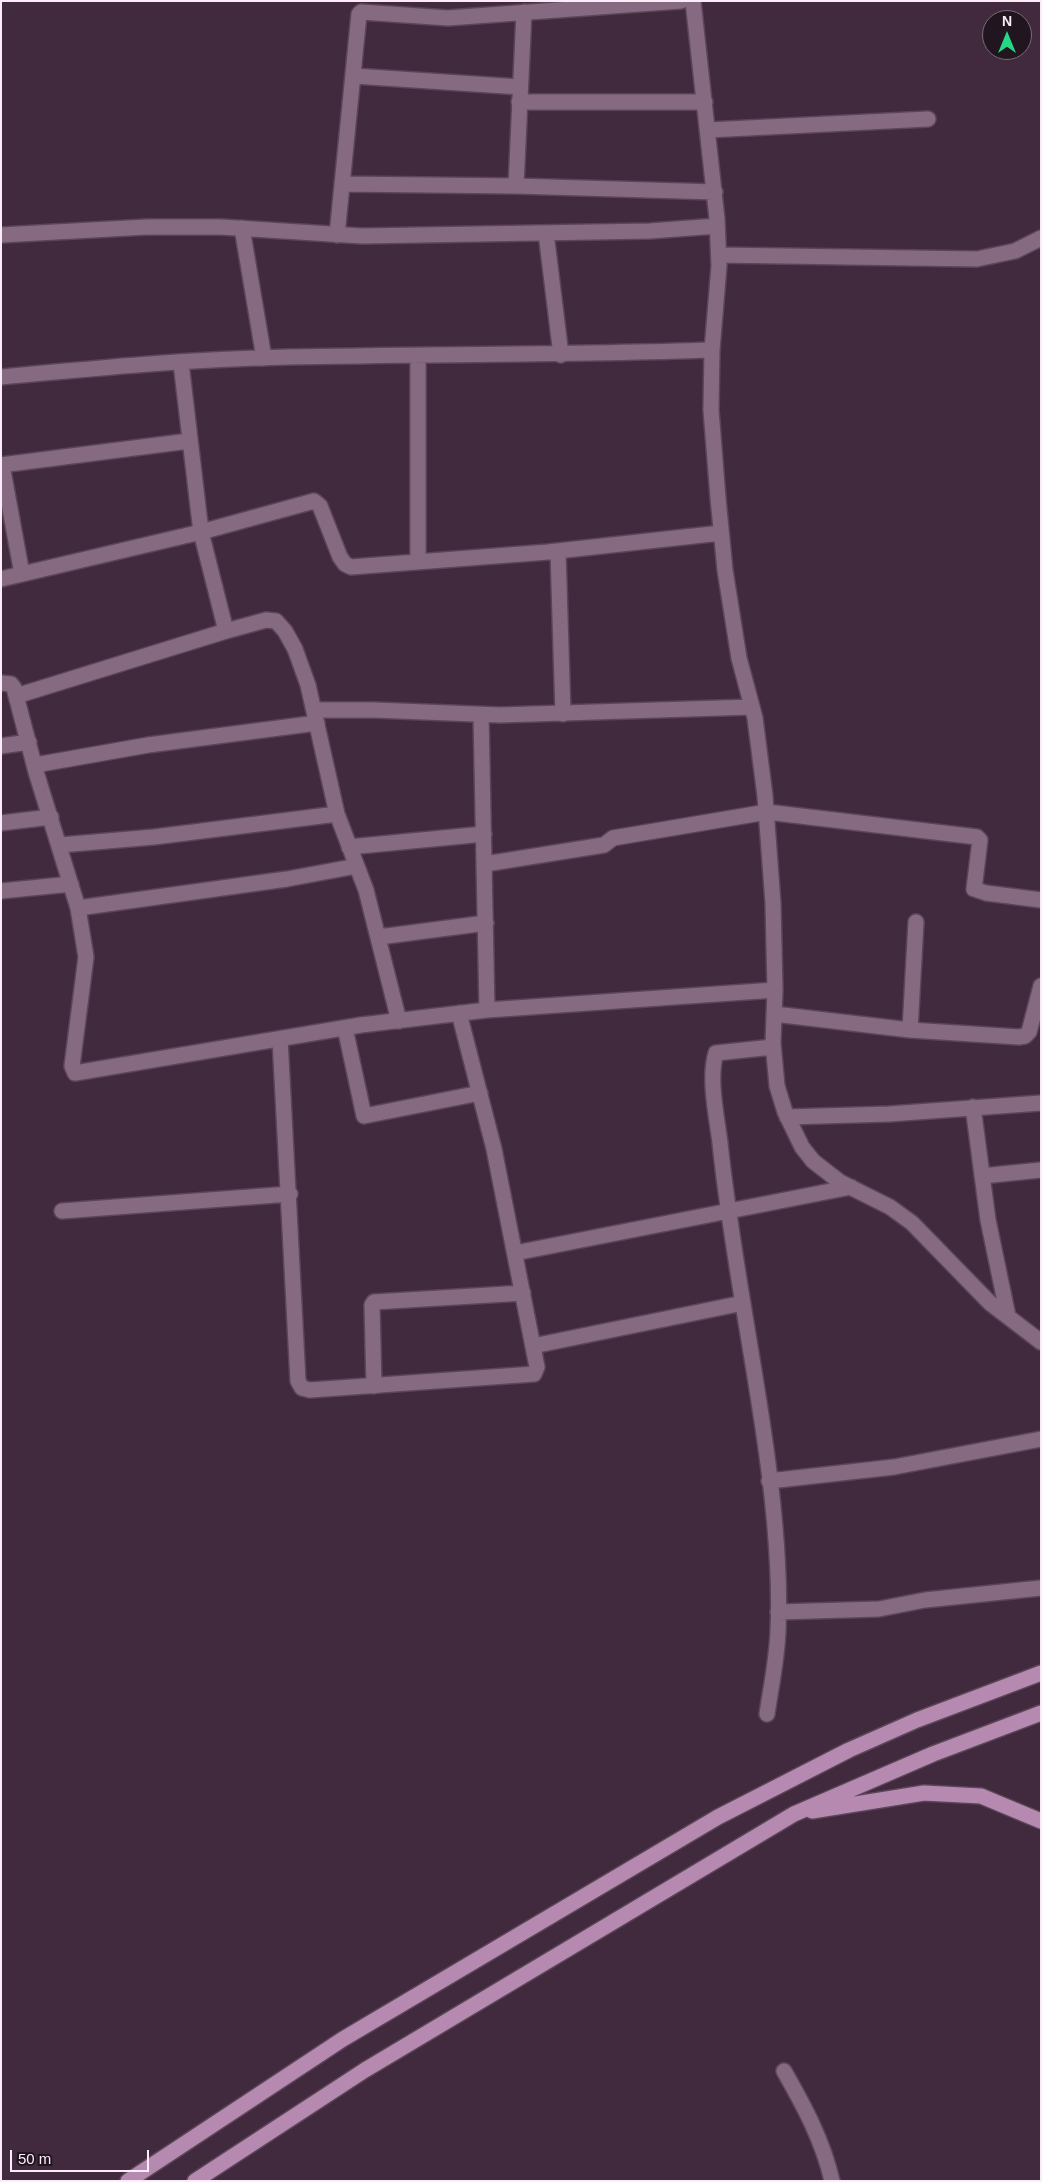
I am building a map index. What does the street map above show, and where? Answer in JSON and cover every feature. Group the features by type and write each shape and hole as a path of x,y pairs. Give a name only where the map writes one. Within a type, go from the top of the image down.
{"main road":[{"path":"128,2181 343,2039 718,1817 858,1746 968,1700 1041,1673"},
{"path":"195,2181 365,2070 794,1814 933,1754 1041,1712"},
{"path":"794,1814 924,1793 981,1796 1041,1821"}],"street":[{"path":"337,235 359,14 361,12 437,18 682,1"},
{"path":"694,1 717,226 718,255 712,350 712,410 721,533 739,658 752,707 767,812 773,904 775,990 773,1047 777,1086 787,1117 802,1148 813,1161 831,1176 890,1207 912,1224 990,1303 1041,1342"},
{"path":"516,186 524,12"},
{"path":"354,76 519,94 705,102"},
{"path":"708,130 928,119"},
{"path":"342,184 516,186 715,192"},
{"path":"1,235 147,227 242,228 362,236 650,231 717,226"},
{"path":"242,228 264,358"},
{"path":"546,233 561,355"},
{"path":"718,255 977,259 1015,251 1041,238"},
{"path":"1,377 110,366 264,358 561,355 712,350"},
{"path":"418,356 418,562"},
{"path":"181,363 201,532 226,631"},
{"path":"22,574 2,465 189,441"},
{"path":"1,579 201,532 314,501 319,504 340,557 345,564 351,567 558,551 721,533"},
{"path":"558,551 564,714"},
{"path":"16,696 226,631 266,620 276,621 285,631 295,649 308,685 337,814 358,866 379,937 399,1021"},
{"path":"1,683 11,684 16,696 78,908 86,957 72,1066 75,1073 345,1028 459,1013 775,990"},
{"path":"35,765 315,717 374,710 481,716 752,707"},
{"path":"481,716 487,1010"},
{"path":"1,746 29,742"},
{"path":"485,864 604,845 614,838 767,812 976,837 980,840 974,889 986,893 1041,900"},
{"path":"60,845 154,837 337,814"},
{"path":"1,823 51,817"},
{"path":"349,847 484,834"},
{"path":"78,908 358,866"},
{"path":"1,891 71,884"},
{"path":"379,937 486,922"},
{"path":"910,1030 916,922"},
{"path":"774,1014 910,1030 1025,1036 1031,1024 1041,986"},
{"path":"280,1040 290,1194 298,1381 302,1388 310,1390 534,1374 537,1368 515,1253 480,1093 459,1013"},
{"path":"345,1028 364,1116 480,1093"},
{"path":"767,1714 778,1634 779,1585 764,1429 727,1210 714,1096 716,1053 773,1047"},
{"path":"787,1117 889,1114 1041,1103"},
{"path":"973,1108 988,1220 1008,1316"},
{"path":"982,1176 1041,1170"},
{"path":"515,1253 850,1186"},
{"path":"62,1211 290,1194"},
{"path":"374,1386 372,1305 374,1302 523,1293"},
{"path":"533,1346 743,1303"},
{"path":"769,1481 894,1466 1041,1439"},
{"path":"778,1612 879,1609 925,1600 1041,1588"},
{"path":"784,2071 806,2109 827,2160 832,2181"}]}
